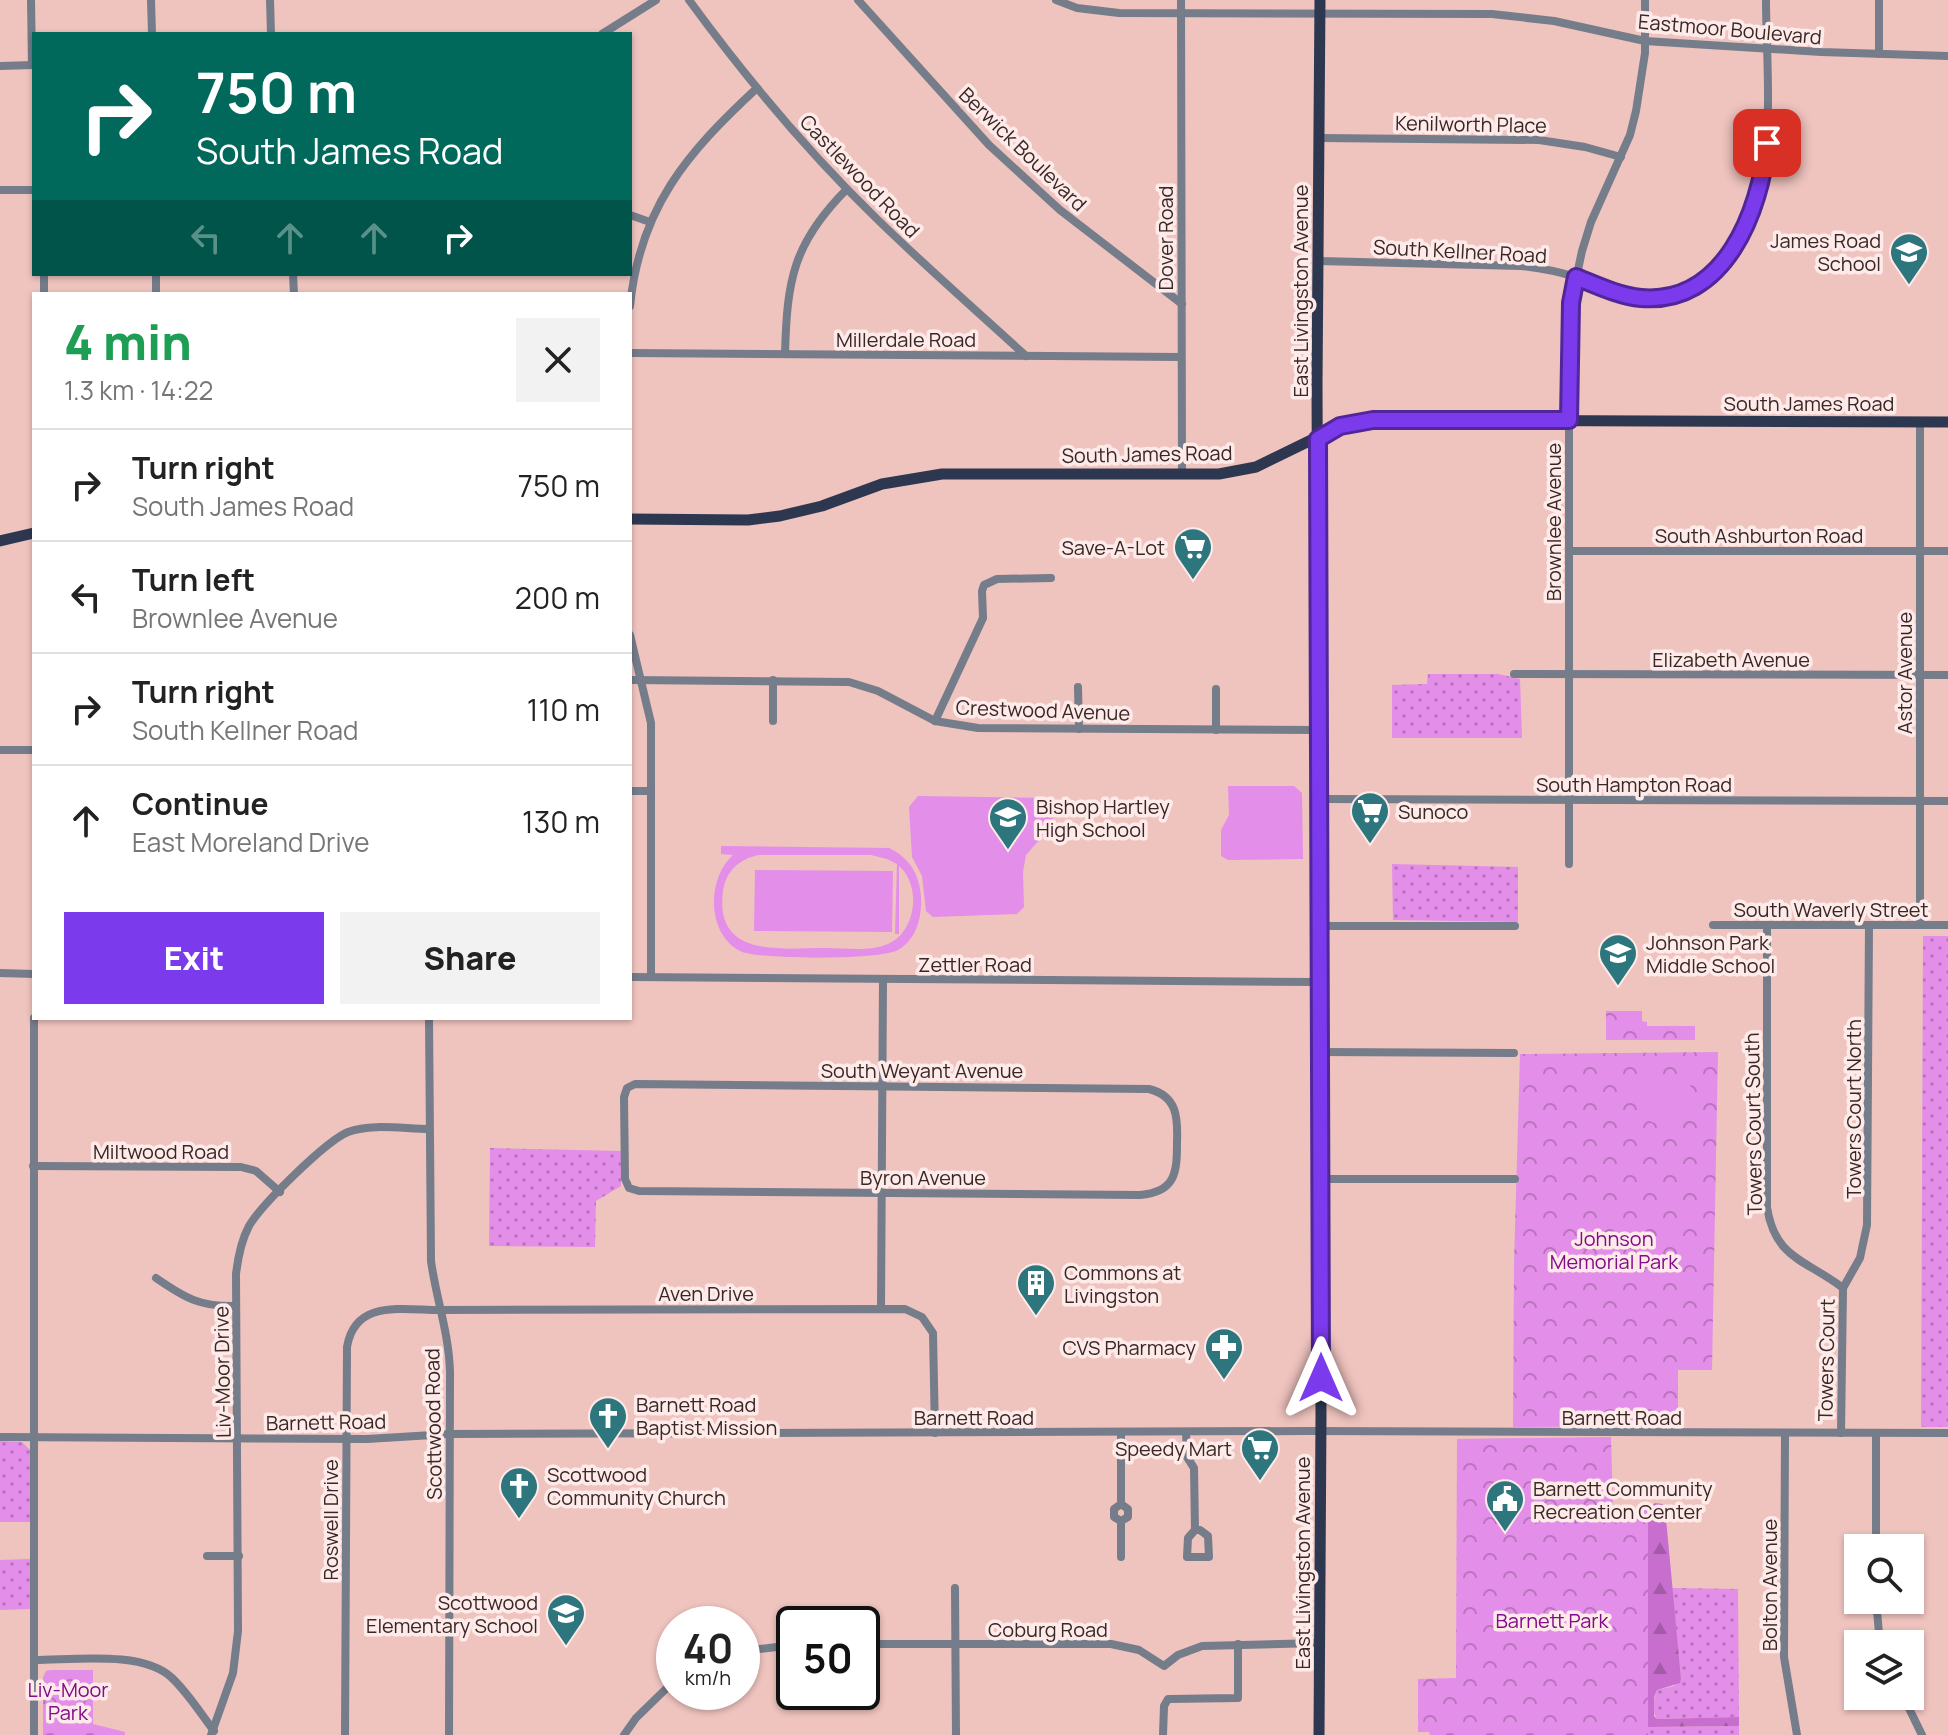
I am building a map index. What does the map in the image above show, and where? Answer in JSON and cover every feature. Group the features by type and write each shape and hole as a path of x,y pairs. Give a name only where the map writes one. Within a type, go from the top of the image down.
{"main road":[{"name":"East Livingston Avenue","path":"1319,1735 1320,0"},
{"name":"South James Road","path":"632,519 748,520 780,516 822,506 882,484 942,474 1219,474 1246,470 1277,459 1340,426 1373,420 1948,422"},
{"path":"0,541 32,533"}],"street":[{"path":"31,0 32,32"},
{"path":"151,0 152,32"},
{"path":"270,0 271,32"},
{"path":"605,32 656,0"},
{"name":"Castlewood Road","path":"689,0 757,88 847,189 1027,356"},
{"name":"Berwick Boulevard","path":"858,0 989,145 1060,210 1182,304"},
{"name":"Eastmoor Boulevard","path":"1056,0 1097,12 1504,15 1554,21 1645,41 1948,56"},
{"name":"Dover Road","path":"1181,0 1182,475"},
{"name":"Brownlee Avenue","path":"1569,864 1571,303 1591,222 1621,157 1636,111 1645,41 1645,0"},
{"path":"1766,0 1766,49"},
{"path":"1879,0 1879,54"},
{"name":"South Kellner Road","path":"1319,261 1512,265 1576,277 1635,297 1665,298 1694,287 1727,259 1746,225 1764,169 1767,143 1766,49"},
{"path":"0,66 32,65"},
{"path":"632,294 650,222 666,190 687,159 719,123 757,88"},
{"name":"Kenilworth Place","path":"1319,138 1524,139 1558,142 1621,157"},
{"path":"785,354 786,309 797,257 826,210 847,189"},
{"path":"0,190 32,190"},
{"path":"632,216 650,222"},
{"name":"Millerdale Road","path":"632,353 1181,357"},
{"name":"Astor Avenue","path":"1920,422 1920,925"},
{"name":"South Ashburton Road","path":"1569,551 1948,551"},
{"path":"935,721 983,618 984,585 997,579 1051,578"},
{"path":"632,653 635,680 651,723 651,977"},
{"name":"Elizabeth Avenue","path":"1514,674 1948,675"},
{"name":"Crestwood Avenue","path":"635,680 832,681 864,685 935,721 978,728 1319,730"},
{"path":"773,680 773,721"},
{"path":"1078,687 1079,729"},
{"path":"1216,689 1216,730"},
{"path":"0,750 32,750"},
{"path":"632,791 651,791"},
{"name":"South Hampton Road","path":"1320,799 1948,801"},
{"name":"South Waverly Street","path":"1713,925 1948,925"},
{"name":"Towers Court South","path":"1767,925 1767,1207 1770,1228 1781,1246 1843,1288"},
{"name":"Towers Court North","path":"1843,1288 1860,1258 1867,1225 1869,925"},
{"path":"1319,926 1515,926"},
{"path":"0,973 32,974"},
{"name":"Zettler Road","path":"632,977 1320,982"},
{"path":"881,1309 883,979"},
{"path":"34,1020 34,1735"},
{"name":"Scottwood Road","path":"429,1020 431,1261 450,1352 449,1735"},
{"path":"1320,1052 1514,1053"},
{"name":"South Weyant Avenue","path":"629,1188 625,1179 624,1097 629,1086 635,1084 1149,1089 1167,1096 1173,1104 1177,1118 1177,1140"},
{"name":"Liv-Moor Drive","path":"214,1733 237,1652 239,1439 236,1274 242,1240 261,1211 326,1146 345,1133 368,1128 429,1129"},
{"name":"Byron Avenue","path":"629,1188 639,1191 1149,1194 1165,1188 1175,1174 1177,1140"},
{"name":"Miltwood Road","path":"33,1166 241,1167 256,1171 280,1192"},
{"path":"1320,1179 1515,1179"},
{"path":"156,1278 187,1299 236,1306"},
{"name":"Towers Court","path":"1841,1433 1843,1288"},
{"name":"Aven Drive","path":"369,1313 382,1310 881,1309 914,1312 922,1317 933,1333 935,1433"},
{"name":"Roswell Drive","path":"345,1735 347,1347 349,1333 357,1321 369,1313"},
{"name":"Barnett Road","path":"0,1437 347,1439 449,1434 1321,1431 1948,1433"},
{"path":"1121,1432 1121,1504 1113,1513 1121,1521 1121,1557"},
{"path":"1186,1432 1187,1457 1194,1468 1195,1530"},
{"name":"Bolton Avenue","path":"1785,1433 1784,1657 1797,1735"},
{"path":"1876,1433 1876,1534"},
{"path":"207,1556 239,1556"},
{"path":"955,1588 956,1735"},
{"name":"Coburg Road","path":"880,1644 1125,1646 1139,1650 1164,1666 1190,1649 1216,1644 1319,1643"},
{"path":"1163,1735 1164,1706 1168,1699 1238,1698 1238,1644"},
{"path":"34,1660 127,1661 152,1665 173,1678 214,1733"},
{"path":"624,1735 656,1698"},
{"path":"1910,1710 1922,1735"}],"green space":[{"path":"1428,674 1498,674 1520,679 1522,738 1392,738 1392,685 1427,684"},
{"path":"1228,786 1294,786 1302,793 1303,859 1228,860 1221,856 1221,830 1229,815"},
{"path":"918,796 1052,798 1053,824 1026,855 1024,907 1017,914 933,917 926,911 922,876 912,857 909,807"},
{"path":"721,846 889,848 908,862 918,881 921,904 917,927 910,940 898,950 869,956 793,957 740,951 729,943 716,919 714,905 718,877 733,855 721,854","holes":["759,855 871,855 897,864 895,934 899,934 899,866 911,885 913,908 910,919 905,930 888,944 865,949 772,948 740,939 729,929 723,913 723,891 730,872 745,860"]},
{"path":"1392,864 1518,867 1518,922 1393,920"},
{"path":"755,870 893,871 892,932 754,931"},
{"path":"1923,936 1948,936 1948,1427 1921,1427"},
{"path":"1606,1011 1642,1011 1642,1021 1647,1022 1647,1026 1695,1026 1695,1040 1606,1040"},
{"name":"Johnson Memorial Park","path":"1718,1052 1712,1370 1678,1370 1678,1426 1513,1427 1520,1054"},
{"path":"1648,1072 1686,1077 1691,1084 1685,1123 1672,1126 1659,1124 1641,1114 1636,1095 1639,1084"},
{"path":"490,1148 621,1151 621,1186 596,1201 595,1247 489,1246"},
{"name":"Barnett Park","path":"1611,1437 1613,1508 1648,1509 1648,1735 1430,1735 1429,1732 1418,1732 1418,1679 1456,1678 1457,1439"},
{"path":"0,1441 22,1442 30,1450 30,1522 0,1522"},
{"path":"1655,1503 1665,1508 1681,1678 1680,1683 1657,1690 1654,1716 1657,1719 1739,1717 1739,1726 1648,1727 1648,1509"},
{"path":"30,1559 31,1609 0,1610 0,1560"},
{"path":"1672,1588 1738,1589 1739,1717 1657,1719 1655,1716 1657,1690 1674,1686 1681,1678"},
{"name":"Liv-Moor Park","path":"50,1670 93,1670 93,1724 125,1732 125,1735 43,1735 43,1677"},
{"path":"1739,1726 1739,1735 1648,1735 1648,1727"}],"place":[{"name":"James Road School","path":"1909,286"},
{"name":"Save-A-Lot","path":"1193,581"},
{"name":"Sunoco","path":"1370,845"},
{"name":"Bishop Hartley High School","path":"1008,851"},
{"name":"Johnson Park Middle School","path":"1618,987"},
{"name":"Commons at Livingston","path":"1036,1317"},
{"name":"CVS Pharmacy","path":"1224,1381"},
{"name":"Barnett Road Baptist Mission","path":"608,1450"},
{"name":"Speedy Mart","path":"1260,1482"},
{"name":"Scottwood Community Church","path":"519,1520"},
{"name":"Barnett Community Recreation Center","path":"1505,1533"},
{"name":"Scottwood Elementary School","path":"566,1647"}],"route":[{"path":"1321,1378 1318,439 1340,426 1373,420 1569,420 1569,339 1576,277 1627,296 1643,298 1665,298 1700,283 1727,259 1746,225 1764,169 1767,143"}]}
